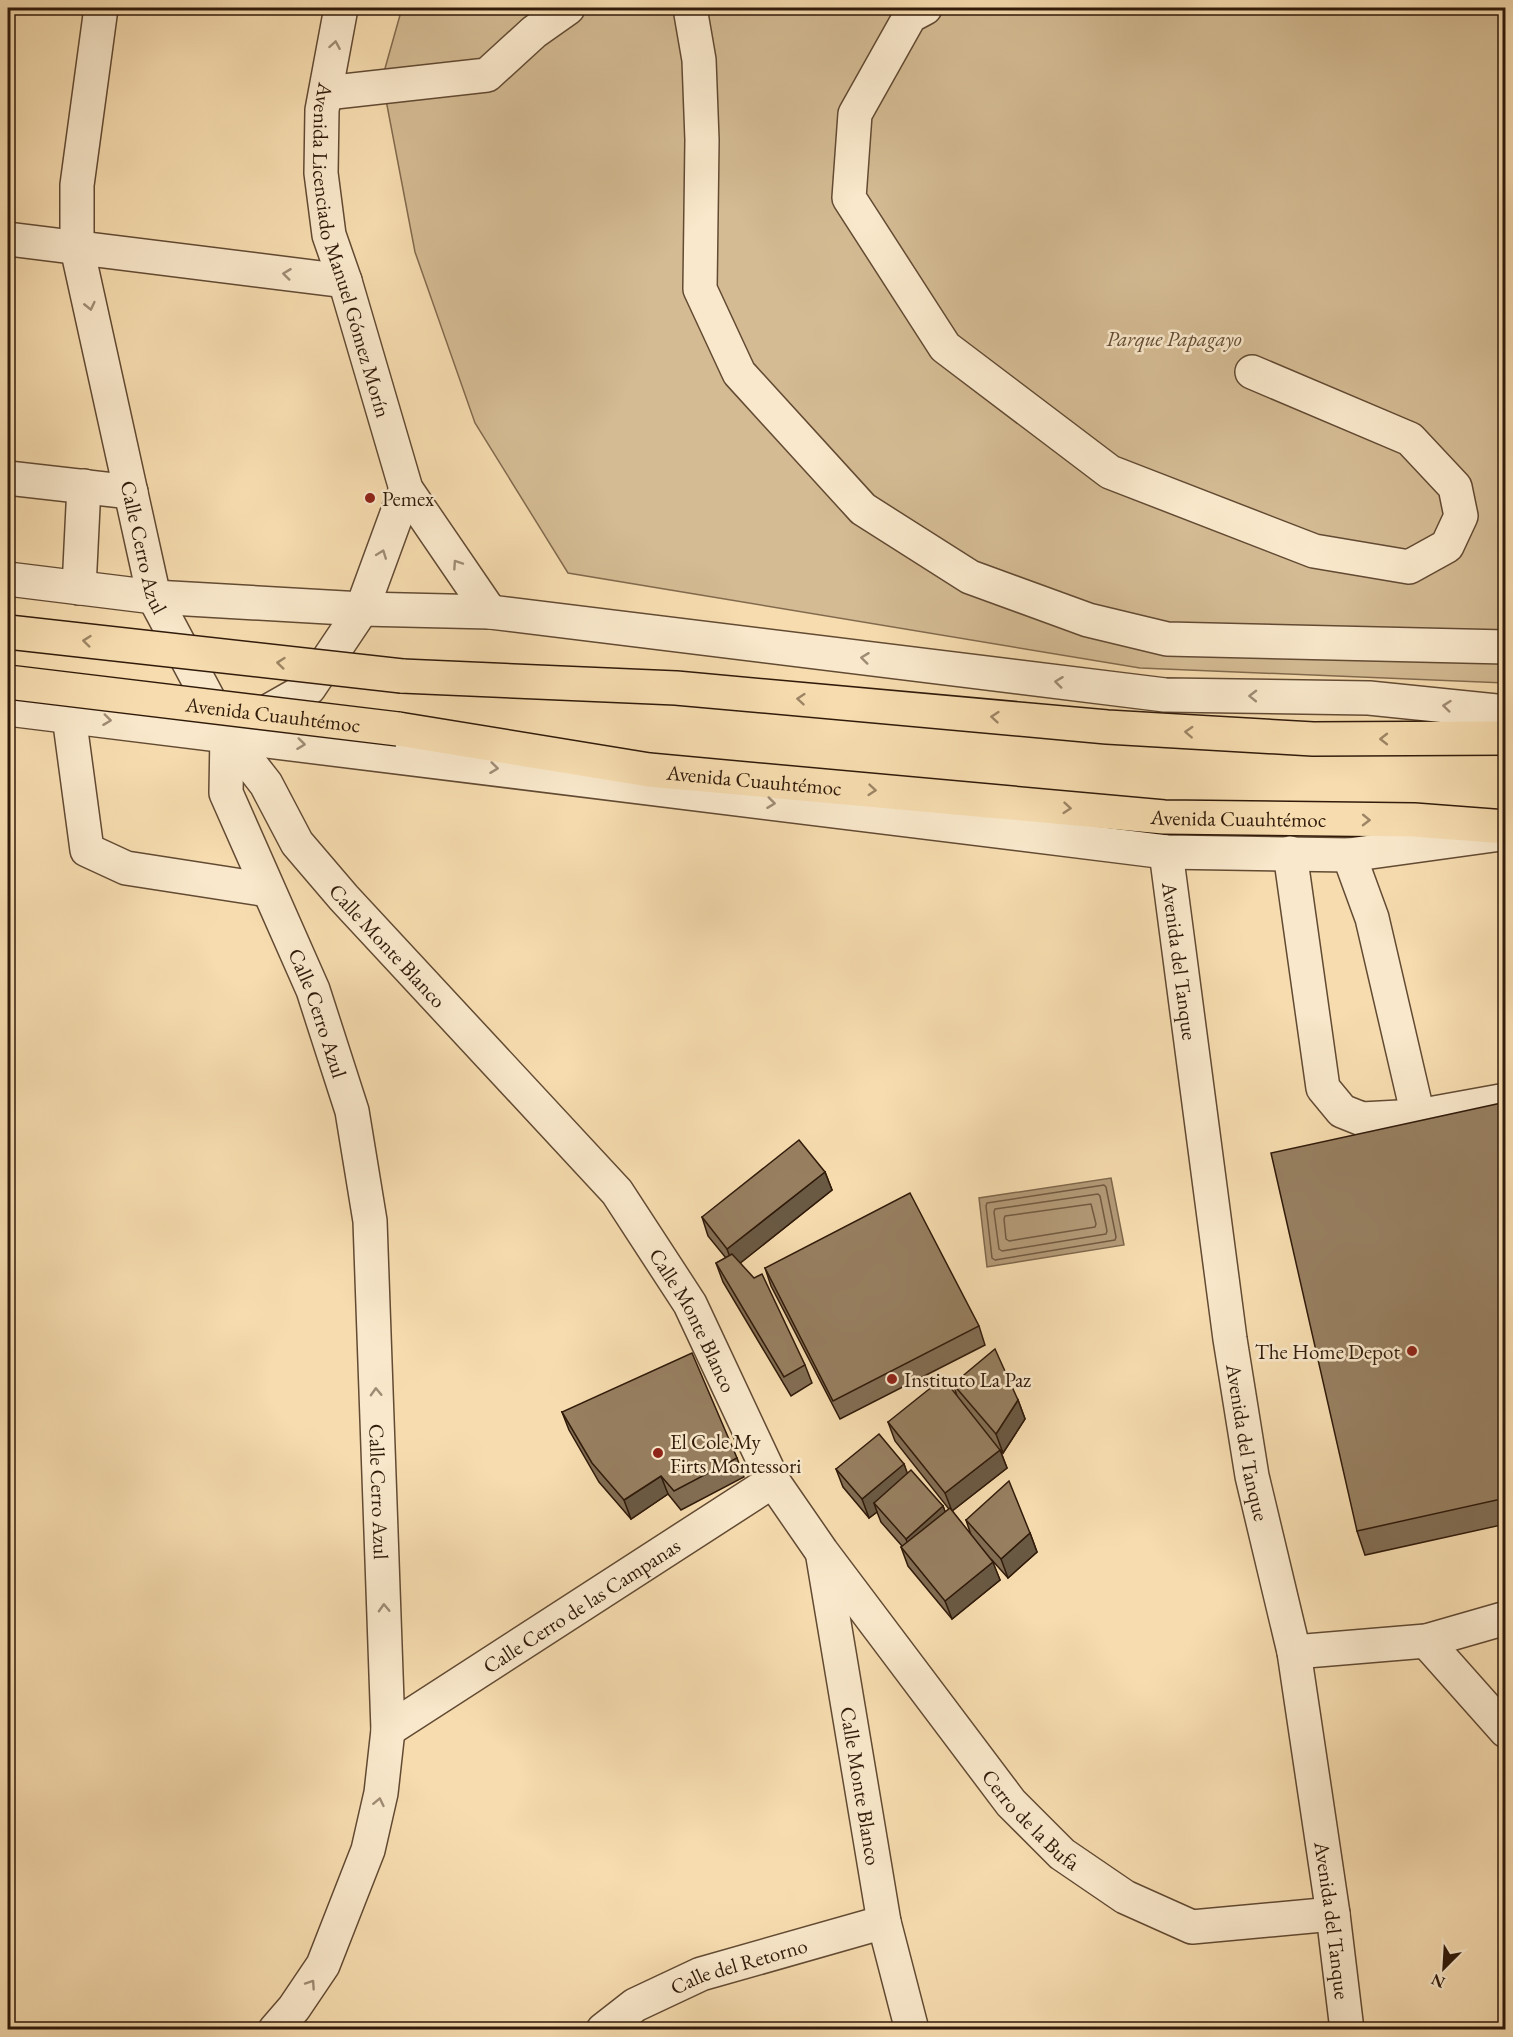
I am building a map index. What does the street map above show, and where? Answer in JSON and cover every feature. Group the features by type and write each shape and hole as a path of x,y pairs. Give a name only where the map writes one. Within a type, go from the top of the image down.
{"main road":[{"path":"8,632 402,676 676,688 1107,727 1312,739 1506,738"},
{"name":"Avenida Cuauhtémoc","path":"8,682 398,729 649,770 1164,817 1414,820 1506,827"}],"street":[{"name":"Calle Cerro Azul","path":"101,8 77,185 77,248 154,597 227,734 226,793 313,990 352,1111 370,1221 388,1730 381,1793 368,1850 323,1965 294,2008 274,2030"},
{"name":"Avenida Licenciado Manuel Gómez Morín","path":"341,8 322,110 321,173 329,235 345,281 406,489 490,612"},
{"path":"326,93 487,75 534,32 568,8"},
{"path":"690,8 699,60 702,140 700,289 739,373 863,510 970,577 1088,620 1167,639 1506,647"},
{"path":"925,8 910,16 855,114 849,198 945,347 1110,472 1314,551 1409,567 1447,546 1461,516 1455,487 1410,439 1252,372"},
{"path":"8,239 345,281"},
{"path":"8,478 131,492"},
{"path":"79,588 84,486"},
{"path":"227,734 309,688 362,609 406,489"},
{"path":"8,579 154,597 362,609 490,612 1165,695 1369,698 1506,712"},
{"path":"8,709 227,734 1166,852 1349,855 1506,833"},
{"path":"69,716 87,850 126,868 268,890"},
{"name":"Calle Monte Blanco","path":"227,734 266,784 297,843 617,1192 690,1304 774,1481 822,1552 884,1922 912,2030"},
{"name":"Avenida del Tanque","path":"1166,852 1235,1373 1252,1476 1294,1652 1333,1914 1347,2030"},
{"path":"1290,854 1323,1088 1342,1111 1362,1119 1418,1116 1506,1100"},
{"path":"1349,855 1372,918 1418,1116"},
{"name":"Calle Cerro de las Campanas","path":"388,1730 774,1481"},
{"name":"Cerro de la Bufa","path":"822,1552 1011,1803 1062,1854 1125,1897 1192,1927 1333,1914"},
{"path":"1294,1652 1426,1641 1506,1618"},
{"path":"1426,1641 1506,1731"},
{"name":"Calle del Retorno","path":"603,2030 635,2005 701,1974 884,1922"}],"green space":[{"name":"Parque Papagayo","path":"402,8 1505,8 1505,683 1140,668 568,573 475,423 415,252 382,79"}],"water":[{"path":"1111,1178 1124,1245 987,1267 979,1198"}],"building":[{"name":"The Home Depot","path":"1506,1102 1506,1498 1357,1531 1271,1153"},
{"path":"799,1140 825,1172 727,1249 702,1217"},
{"path":"910,1193 979,1326 833,1401 765,1268"},
{"path":"732,1254 754,1278 762,1274 805,1365 784,1377 716,1263"},
{"path":"995,1349 1018,1400 996,1434 953,1384"},
{"name":"El Cole My Firts Montessori","path":"692,1353 737,1458 674,1491 661,1476 624,1500 592,1463 562,1412"},
{"path":"943,1378 1000,1450 945,1493 888,1422"},
{"path":"879,1434 904,1464 862,1499 836,1469"},
{"path":"911,1470 943,1506 906,1539 874,1503"},
{"path":"1009,1481 1030,1533 1001,1559 966,1520"},
{"path":"950,1508 993,1562 945,1601 901,1547"}],"place":[{"name":"Pemex","path":"370,498"},
{"name":"The Home Depot","path":"1412,1351"},
{"name":"Instituto La Paz","path":"892,1379"},
{"name":"El Cole My Firts Montessori","path":"658,1453"}]}
